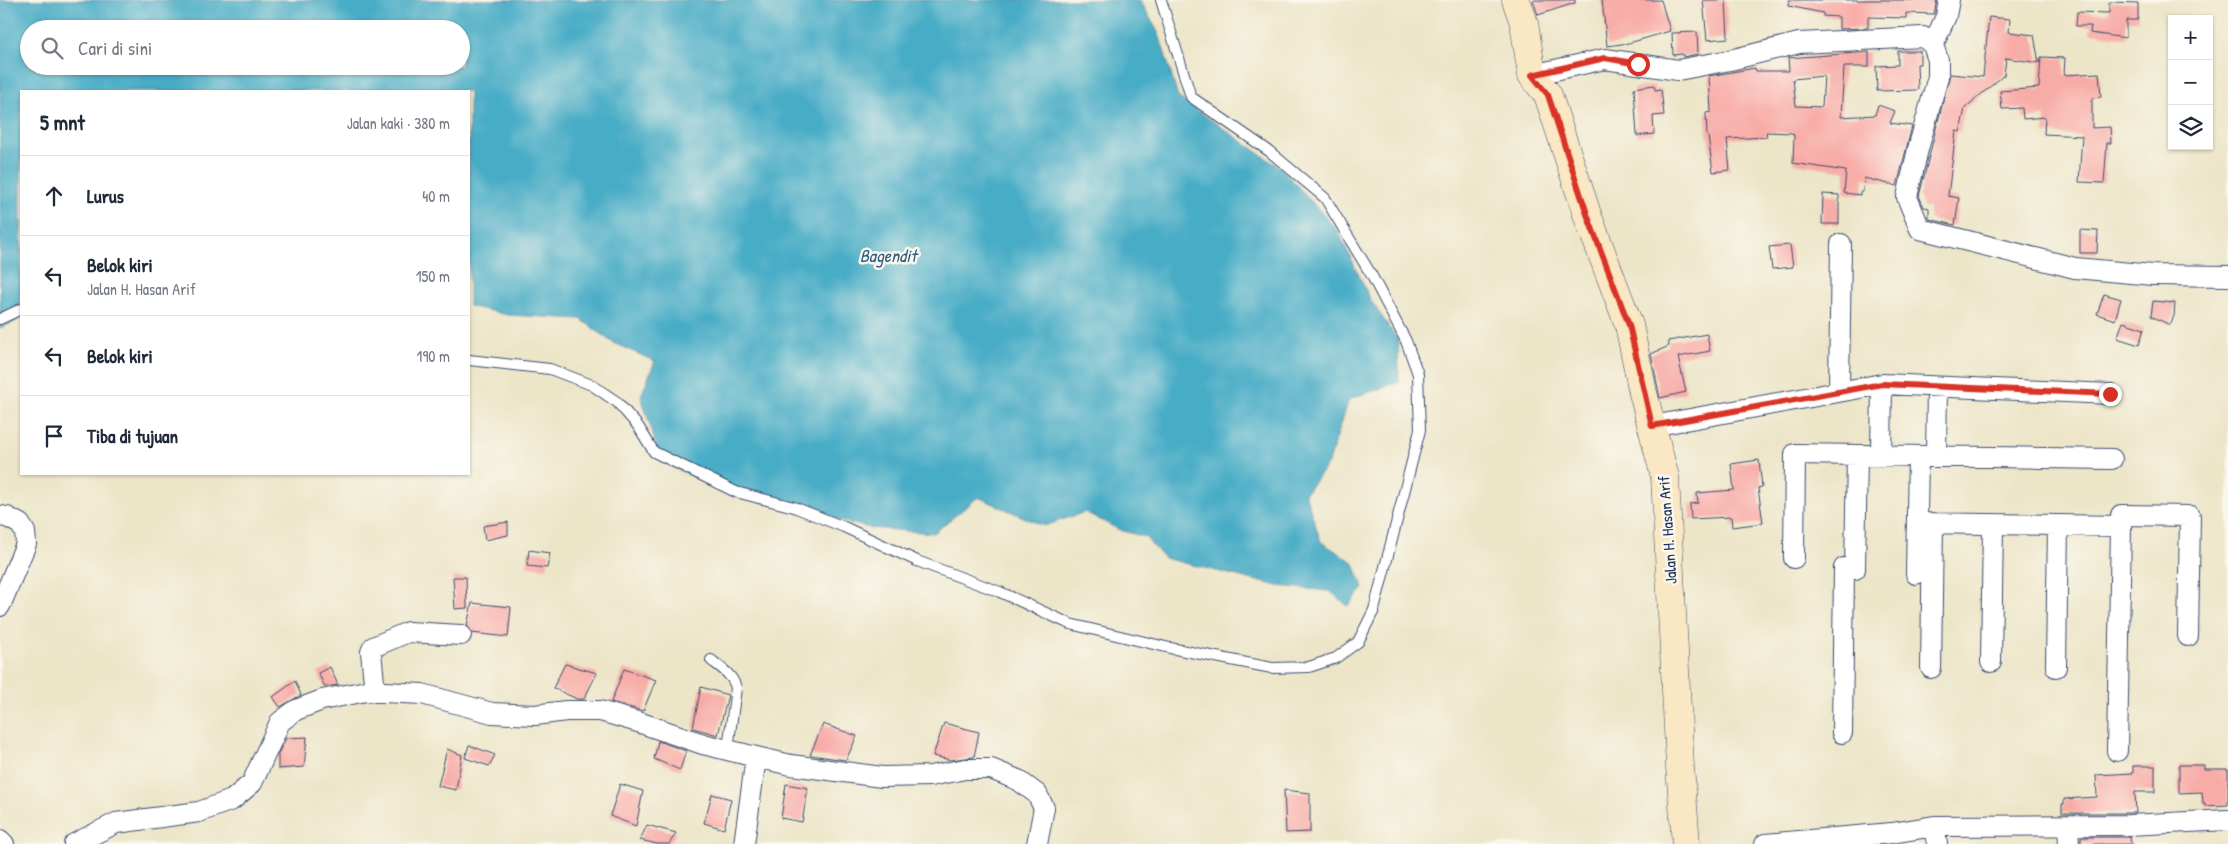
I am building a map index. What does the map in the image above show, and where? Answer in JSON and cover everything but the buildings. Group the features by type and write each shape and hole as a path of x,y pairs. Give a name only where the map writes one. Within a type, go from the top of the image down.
{"main road":[{"name":"Jalan H. Hasan Arif","path":"1516,0 1524,23 1532,75 1548,95 1588,217 1629,325 1652,426 1666,477 1680,767 1686,844"}],"street":[{"path":"1933,45 1946,16 1948,0"},
{"path":"1532,75 1605,58 1678,70 1730,60 1799,42 1923,37 1933,45 1938,60 1938,77 1907,197 1920,229 2075,268 2153,275 2228,276"},
{"path":"1839,392 1841,244"},
{"path":"1652,426 1882,384 2110,394"},
{"path":"1881,455 1882,384"},
{"path":"1930,668 1925,523 1927,456 1937,387"},
{"path":"1794,558 1795,454 2112,459"},
{"path":"1842,733 1844,568 1855,569 1857,455"},
{"path":"2117,751 2121,515 2190,516 2188,636"},
{"path":"0,516 7,517 20,524 25,532 26,544 0,606"},
{"path":"1925,523 2121,526"},
{"path":"1916,574 1925,523"},
{"path":"1991,662 1993,524"},
{"path":"2056,667 2058,525"},
{"path":"375,692 371,652 373,647 408,632 461,635"},
{"path":"74,844 116,823 199,812 232,800 252,783 280,722 296,710 322,700 366,691 422,694 492,713 535,715 566,711 600,712 641,722 703,744 791,765 882,777 930,776 964,769 991,770 1018,780 1037,794 1044,808 1037,844"},
{"path":"744,844 756,756"},
{"path":"1765,844 1892,833 1935,835 2068,835 2228,820"},
{"path":"0,840 4,844"}],"lane":[{"path":"470,360 550,369 592,386 617,402 638,426 654,452 736,492 802,510 844,527 917,562 1000,592 1070,624 1170,648 1272,668 1309,668 1336,658 1358,642 1374,610 1420,430 1418,374 1406,341 1372,276 1325,198 1269,151 1191,97 1161,0"},
{"path":"0,318 20,309"},
{"path":"711,660 730,676 736,688 728,749"}],"water":[{"name":"Bagendit","path":"0,0 1140,0 1159,34 1178,97 1282,169 1338,231 1371,301 1398,340 1399,382 1349,399 1329,462 1305,494 1321,542 1353,562 1364,588 1348,606 1330,591 1278,586 1164,558 1145,537 1120,530 1085,512 1044,526 978,497 934,533 870,528 729,494 661,461 641,396 655,361 613,343 581,319 508,315 470,306 470,90 20,90 20,317 15,322 0,328"}],"route":[{"path":"1638,64 1605,58 1532,75 1548,95 1588,217 1629,325 1652,426 1882,384 2110,394"}]}
